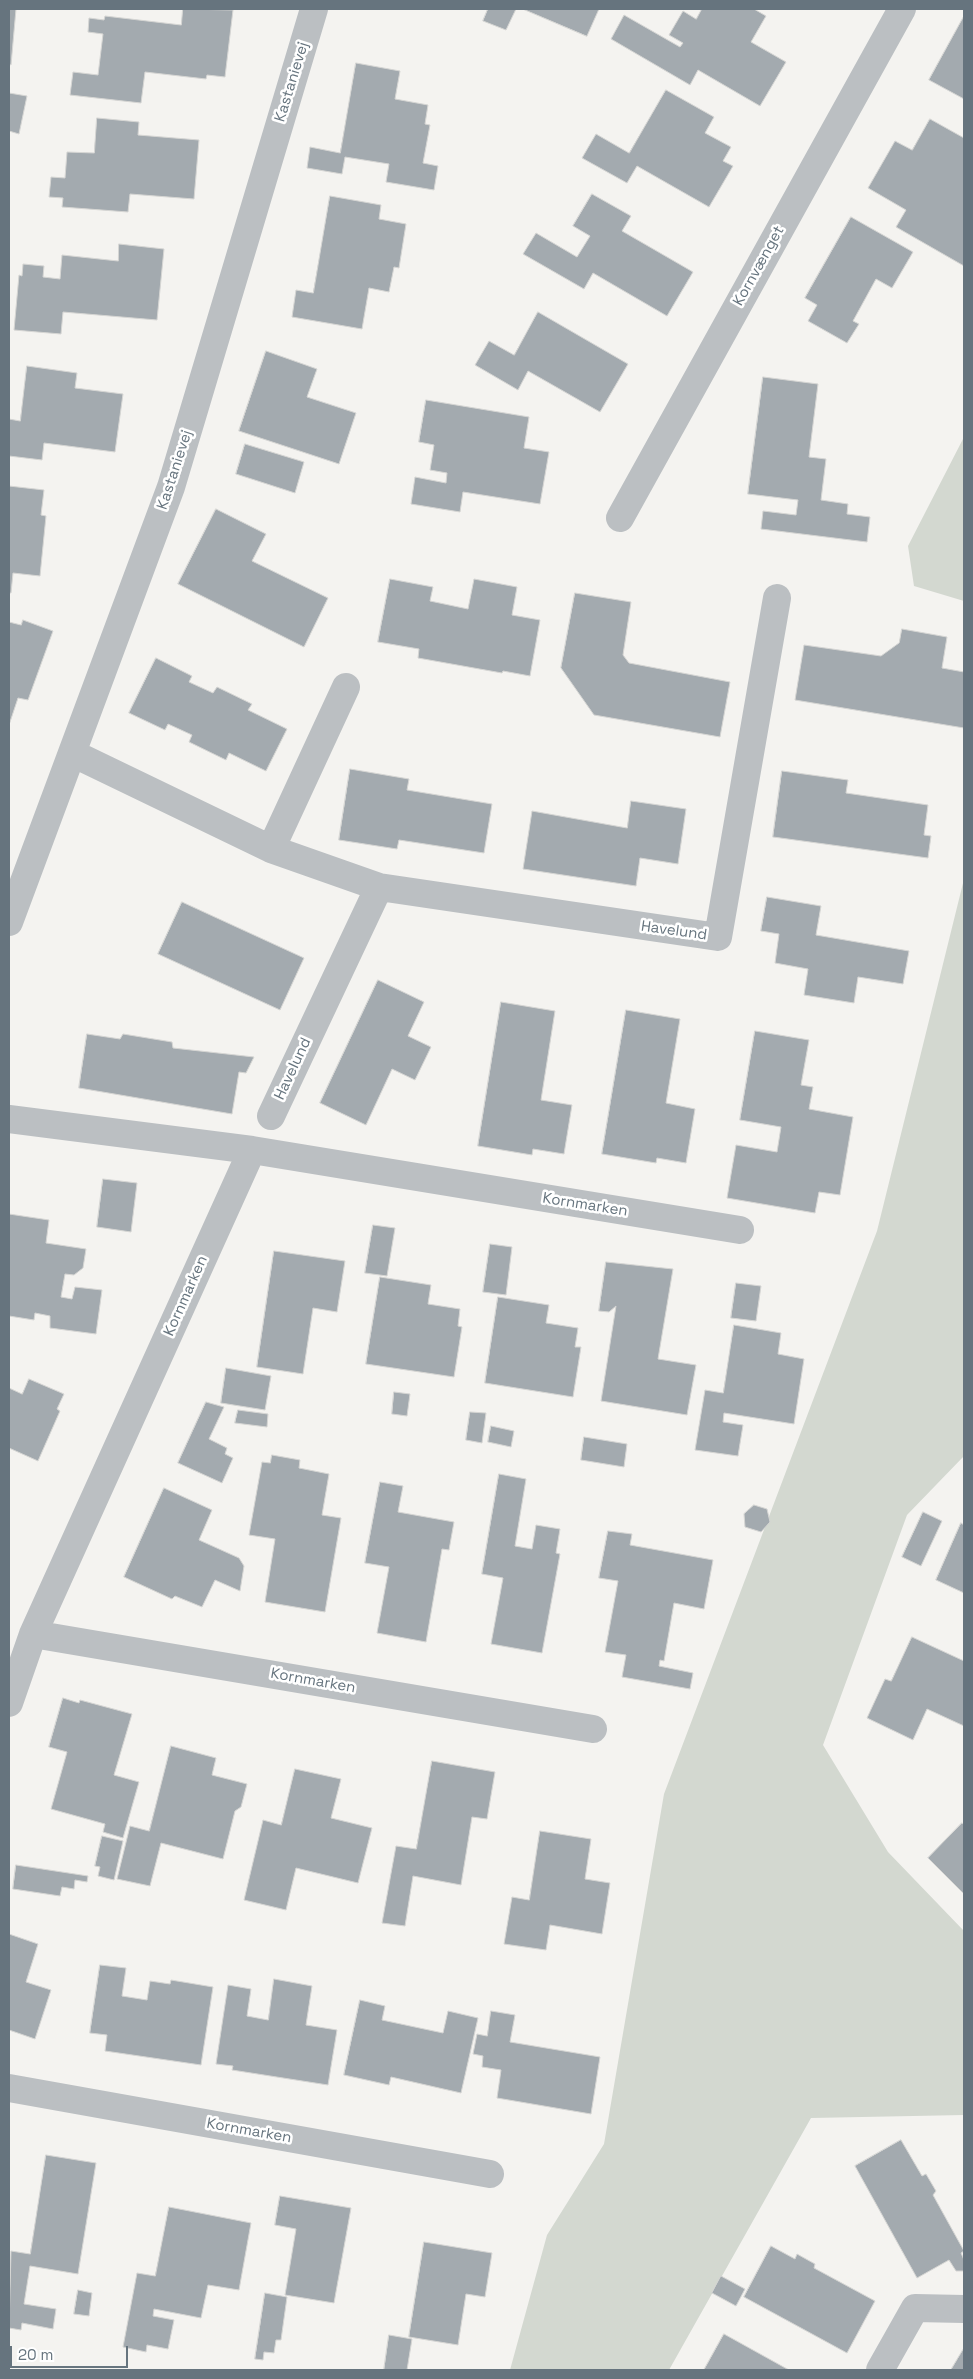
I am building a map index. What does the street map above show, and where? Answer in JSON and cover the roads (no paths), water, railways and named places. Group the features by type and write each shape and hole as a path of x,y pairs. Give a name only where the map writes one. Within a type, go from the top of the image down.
{"street":[{"name":"Kastanievej","path":"9,922 171,487 314,9"},
{"name":"Kornvænget","path":"620,518 897,11"},
{"name":"Havelund","path":"72,753 271,849 379,887 718,937 777,598"},
{"path":"271,849 346,687"},
{"name":"Havelund","path":"271,1116 379,887"},
{"name":"Kornmarken","path":"9,1119 252,1150 740,1230"},
{"name":"Kornmarken","path":"9,1704 33,1634 252,1150"},
{"name":"Kornmarken","path":"33,1634 593,1729"},
{"name":"Kornmarken","path":"9,2088 490,2174"},
{"path":"880,2370 915,2308 964,2308"}]}
